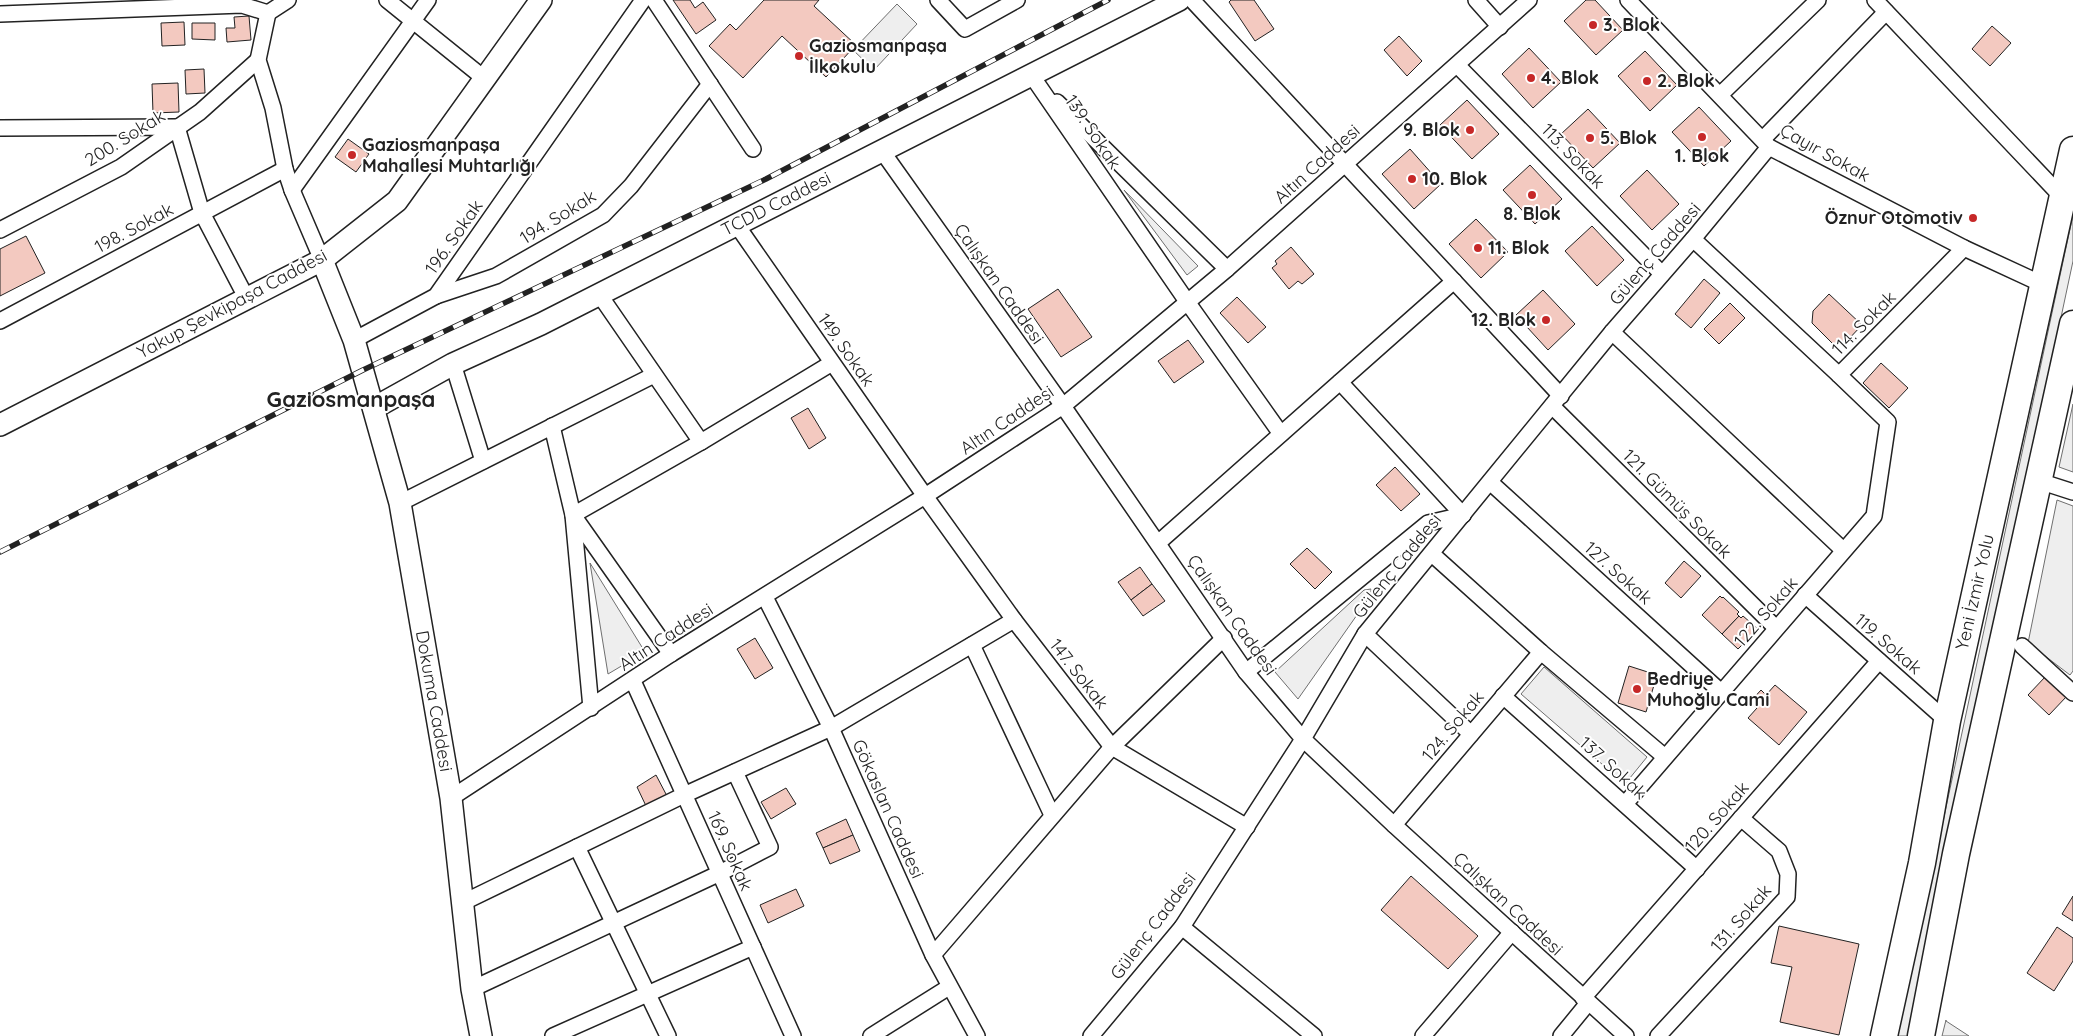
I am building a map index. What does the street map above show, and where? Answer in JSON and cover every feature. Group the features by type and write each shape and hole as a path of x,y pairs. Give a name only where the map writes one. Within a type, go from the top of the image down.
{"highway":[{"name":"Yeni İzmir Yolu","path":"1884,1036 1922,863 1947,720 2073,150"},
{"path":"1921,1036 1956,854 2073,324"}],"main road":[{"name":"Yakup Şevkipaşa Caddesi","path":"0,425 322,260 397,201 486,79 540,0"},
{"name":"TCDD Caddesi","path":"374,408 452,364 541,324 1179,0"},
{"name":"Dokuma Caddesi","path":"322,260 354,340 400,503 451,798 472,989 481,1036"}],"street":[{"path":"288,0 268,13 258,60 273,108 285,169 322,260"},
{"path":"387,0 412,22 486,79"},
{"path":"292,190 428,0"},
{"name":"196. Sokak","path":"354,340 436,296 643,0"},
{"path":"654,0 753,149"},
{"path":"938,0 965,29 1016,0"},
{"name":"121. Gümüş Sokak","path":"1192,0 1454,281 1556,401 1776,628"},
{"path":"1476,0 1500,26"},
{"name":"Altın Caddesi","path":"451,798 633,681 671,654 765,598 1063,406 1188,303 1530,0"},
{"name":"Çayır Sokak","path":"1628,0 1766,143 1964,248 2044,285"},
{"path":"1720,95 1818,0"},
{"path":"1875,0 2062,197"},
{"path":"0,14 242,2 268,13"},
{"name":"Gülenç Caddesi","path":"1091,1036 1182,927 1303,739 1365,634 1612,332 1693,239 1766,143 1886,12"},
{"name":"200. Sokak","path":"0,230 121,167 200,112 258,60"},
{"name":"113. Sokak","path":"1457,65 1662,274"},
{"name":"139. Sokak","path":"1032,76 1227,269"},
{"name":"139. Sokak","path":"1032,76 1188,303 1282,434"},
{"name":"194. Sokak","path":"436,296 496,276 603,215 631,186 710,84"},
{"path":"0,128 177,128 202,213 247,299"},
{"name":"Çalışkan Caddesi","path":"882,151 1063,406 1246,672 1303,739 1394,825 1626,1036"},
{"name":"198. Sokak","path":"0,321 285,169"},
{"name":"149. Sokak","path":"736,224 925,496"},
{"path":"1693,239 1839,375"},
{"name":"114. Sokak","path":"1888,422 1839,375 1964,248"},
{"path":"1158,543 1454,281"},
{"path":"599,294 701,442"},
{"path":"1612,332 1843,550"},
{"path":"573,516 832,363"},
{"path":"452,364 483,462"},
{"path":"400,503 654,375"},
{"path":"1340,382 1463,515"},
{"name":"122. Sokak","path":"1625,804 1874,516 1888,422"},
{"path":"552,426 573,516 591,708"},
{"path":"2039,481 2073,492"},
{"name":"127. Sokak","path":"1490,482 1721,692"},
{"name":"147. Sokak","path":"925,496 1014,620 1112,747 1246,827"},
{"path":"1246,672 1428,522 1463,515"},
{"path":"573,516 671,654"},
{"path":"1432,554 1541,652 1665,757"},
{"name":"119. Sokak","path":"1805,595 1947,720"},
{"name":"Gökaslan Caddesi","path":"765,598 831,728 933,955 977,1036"},
{"path":"462,903 684,795 831,728 1014,620"},
{"path":"1365,634 1471,734"},
{"path":"933,955 1112,747 1224,638"},
{"path":"972,645 1052,815"},
{"path":"2022,646 2072,692"},
{"name":"124. Sokak","path":"1394,825 1541,652"},
{"name":"120. Sokak","path":"1561,1036 1586,1001 1697,869 1879,661"},
{"name":"169. Sokak","path":"633,681 794,1036"},
{"name":"137. Sokak","path":"1503,696 1697,869"},
{"path":"472,989 720,874 770,847 735,772"},
{"name":"131. Sokak","path":"1658,1036 1787,897 1788,874 1779,851 1741,818"},
{"path":"576,847 668,1036"},
{"path":"1182,927 1309,1034"},
{"path":"1423,1036 1512,932"},
{"path":"562,1034 648,992 753,946"},
{"path":"871,1036 949,987"}],"shaded area":[{"path":"897,4 917,24 874,70 853,50"},
{"path":"1124,190 1198,266 1187,275"},
{"path":"2073,215 2073,261 1908,1036 1897,1036"},
{"path":"2073,404 2073,472 2059,467"},
{"path":"2057,500 2073,506 2073,671 2070,675 2028,643"},
{"path":"590,563 645,652 608,674"},
{"path":"1371,589 1371,595 1298,699 1275,672 1364,590"},
{"path":"1544,667 1647,757 1625,784 1521,694"},
{"path":"1946,1021 1969,1036 1942,1036"}],"building":[{"path":"673,0 690,0 695,8 703,2 716,20 696,34"},
{"path":"764,0 819,0 814,6 856,45 826,77 782,36 743,78 709,46 730,24 736,30"},
{"path":"1231,0 1254,0 1274,29 1255,41 1229,2"},
{"name":"3. Blok","path":"1586,0 1595,0 1623,30 1596,55 1564,21"},
{"path":"249,16 251,40 227,42 226,28 235,28 234,17"},
{"path":"184,22 185,45 162,46 161,23"},
{"path":"192,23 215,23 215,40 192,39"},
{"path":"1992,26 2011,43 1990,66 1972,49"},
{"path":"1399,36 1422,61 1407,76 1384,50"},
{"name":"4. Blok","path":"1529,48 1561,82 1533,108 1502,74"},
{"name":"2. Blok","path":"1645,51 1677,85 1650,111 1618,76"},
{"path":"204,69 205,93 186,94 185,70"},
{"path":"178,83 179,112 153,113 152,84"},
{"name":"9. Blok","path":"1467,100 1499,134 1472,159 1440,125"},
{"name":"1. Blok","path":"1699,107 1731,141 1704,166 1672,132"},
{"name":"5. Blok","path":"1588,109 1620,143 1593,168 1561,134"},
{"path":"348,139 369,154 356,172 335,157"},
{"name":"10. Blok","path":"1410,149 1441,184 1414,209 1382,174"},
{"name":"8. Blok","path":"1530,165 1562,199 1535,224 1503,190"},
{"path":"1647,170 1679,204 1652,230 1620,196"},
{"name":"11. Blok","path":"1476,219 1508,252 1481,278 1449,244"},
{"path":"1592,226 1624,260 1597,286 1565,251"},
{"path":"26,236 45,273 0,296 0,249"},
{"path":"1291,247 1314,274 1302,284 1298,281 1289,289 1272,268 1277,264 1275,261"},
{"path":"1704,279 1720,293 1691,328 1675,314"},
{"path":"1058,289 1092,337 1061,357 1028,309"},
{"name":"12. Blok","path":"1543,290 1575,324 1548,350 1516,315"},
{"path":"1829,294 1862,325 1845,343 1834,345 1812,323 1813,311"},
{"path":"1237,297 1266,327 1248,343 1220,313"},
{"path":"1730,303 1745,318 1719,344 1704,329"},
{"path":"1188,340 1204,362 1174,383 1158,361"},
{"path":"1881,363 1908,388 1889,408 1863,383"},
{"path":"808,408 826,438 809,449 791,418"},
{"path":"1395,467 1420,494 1401,511 1376,485"},
{"path":"1307,548 1332,572 1315,589 1290,564"},
{"path":"1684,561 1701,576 1681,598 1665,583"},
{"path":"1140,567 1152,584 1131,600 1118,582"},
{"path":"1152,584 1165,601 1143,616 1131,600"},
{"path":"1720,596 1739,612 1737,614 1739,616 1722,634 1702,615"},
{"path":"1739,616 1741,618 1743,616 1758,629 1738,649 1722,634"},
{"path":"755,638 773,668 755,679 737,649"},
{"name":"Bedriye Muhoğlu Cami","path":"1629,666 1657,675 1646,712 1618,703"},
{"path":"2046,676 2067,696 2049,715 2028,695"},
{"path":"1775,685 1807,712 1779,745 1748,718 1757,708 1750,702 1761,690 1766,695"},
{"path":"656,775 667,796 647,808 637,787"},
{"path":"786,788 796,804 771,819 761,802"},
{"path":"846,819 853,835 823,848 816,833"},
{"path":"853,835 860,851 830,864 823,848"},
{"path":"1411,876 1478,936 1448,969 1381,910"},
{"path":"796,889 804,906 768,923 760,905"},
{"path":"2073,896 2073,921 2062,914"},
{"path":"1779,926 1859,944 1839,1035 1780,1022 1792,967 1771,963"},
{"path":"2057,927 2073,938 2073,961 2054,991 2027,973"}],"railway":[{"path":"0,552 363,370 766,179 1108,0"}],"place":[{"name":"3. Blok","path":"1593,25"},
{"name":"Gaziosmanpaşa İlkokulu","path":"799,56"},
{"name":"4. Blok","path":"1531,78"},
{"name":"2. Blok","path":"1647,81"},
{"name":"9. Blok","path":"1470,130"},
{"name":"1. Blok","path":"1702,137"},
{"name":"5. Blok","path":"1590,138"},
{"name":"Gaziosmanpaşa Mahallesi Muhtarlığı","path":"352,155"},
{"name":"10. Blok","path":"1412,179"},
{"name":"8. Blok","path":"1532,195"},
{"name":"Öznur Otomotiv","path":"1973,218"},
{"name":"11. Blok","path":"1478,248"},
{"name":"12. Blok","path":"1546,320"},
{"name":"Bedriye Muhoğlu Cami","path":"1637,689"}],"district":[{"name":"Gaziosmanpaşa","path":"351,399"}]}
